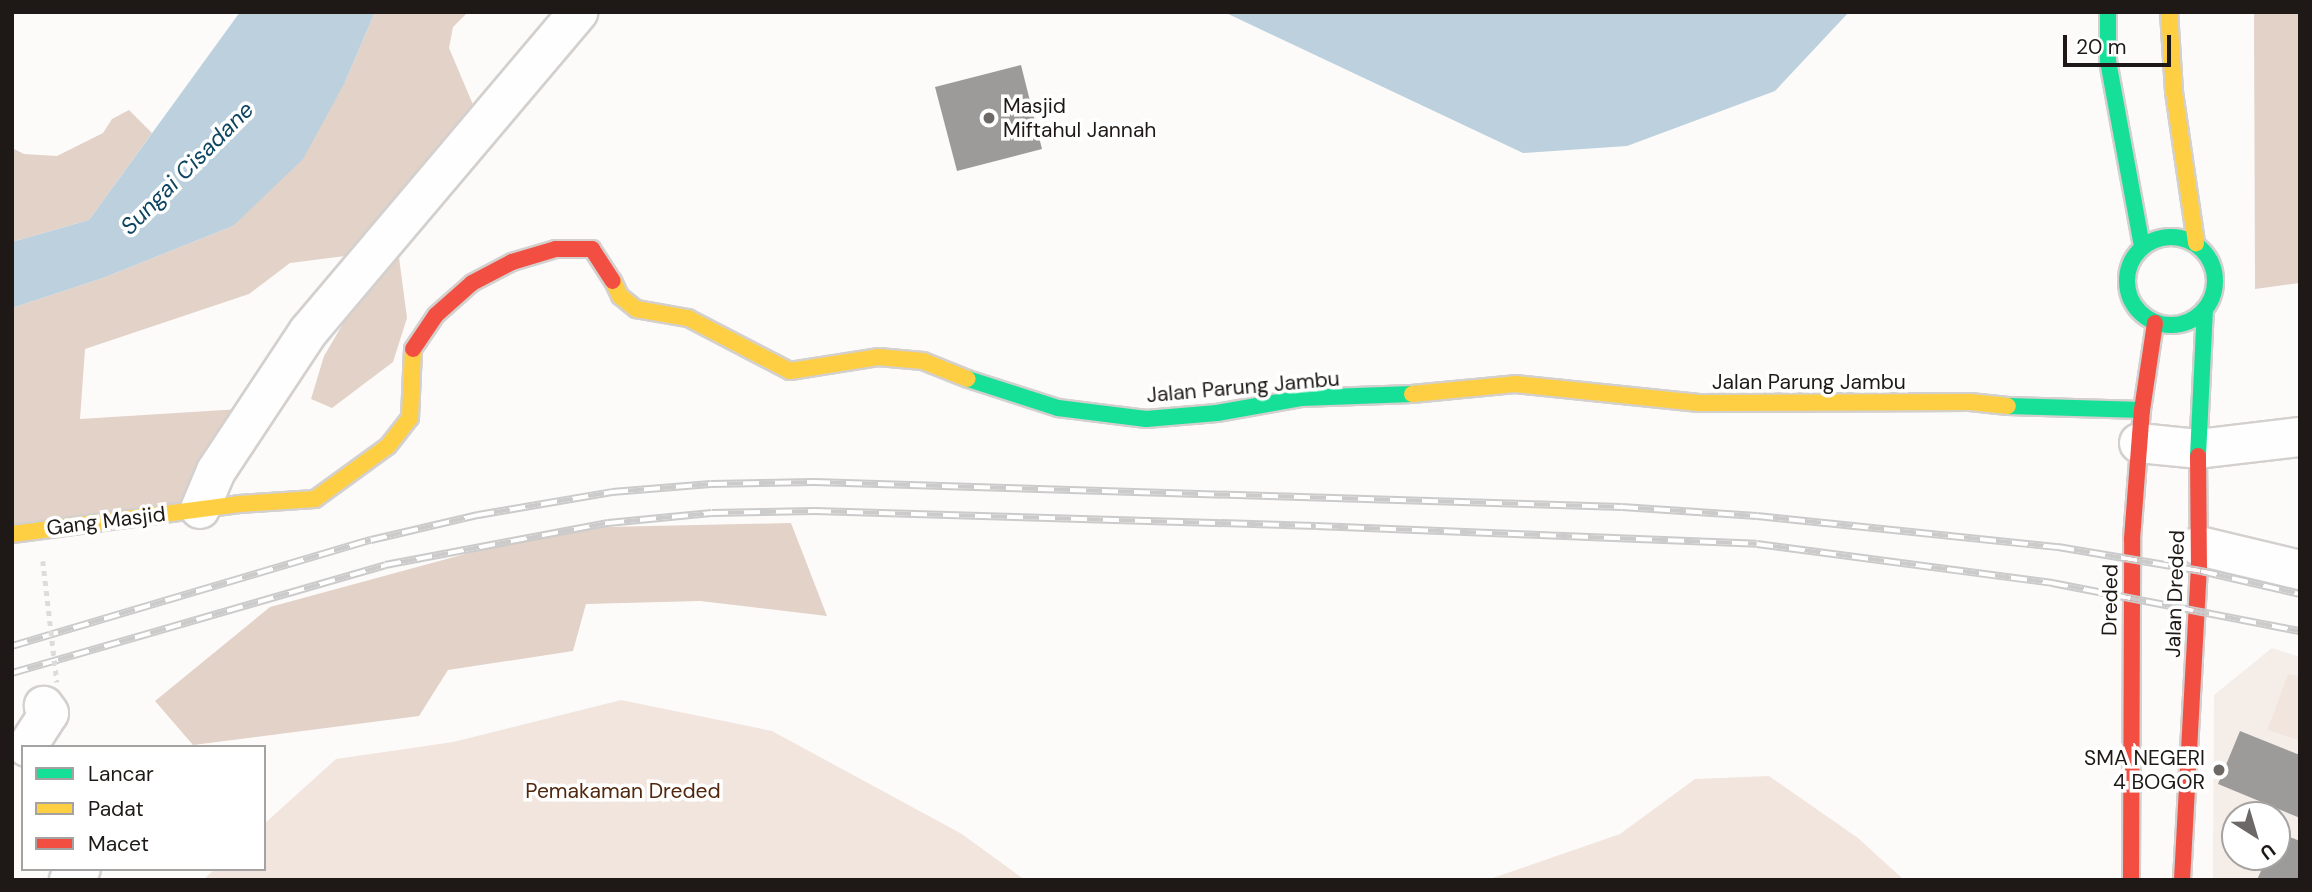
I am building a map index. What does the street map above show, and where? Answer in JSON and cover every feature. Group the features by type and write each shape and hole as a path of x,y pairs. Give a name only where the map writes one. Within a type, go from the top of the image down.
{"street":[{"path":"200,509 216,471 308,332 578,12"},
{"path":"2108,12 2108,61 2142,247"},
{"path":"2169,12 2174,92 2196,243 2215,269 2214,291 2204,310 2190,321 2172,326 2155,323 2142,314 2127,289 2130,267 2142,247 2168,236 2196,243"},
{"name":"Jalan Parung Jambu","path":"200,509 315,499 347,476 388,446 410,418 413,346 436,315 472,283 512,262 556,249 592,249 607,268 620,296 636,309 688,318 790,371 878,357 923,361 1002,393 1058,408 1146,419 1217,413 1301,398 1383,397 1515,384 1699,403 1970,402 2140,426"},
{"name":"Jalan Dreded","path":"2182,880 2199,546 2198,449 2204,310"},
{"name":"Dreded","path":"2131,880 2129,621 2140,426 2155,323"},
{"path":"2140,426 2198,449 2300,437"},
{"name":"Gang Masjid","path":"12,534 200,509"},
{"path":"2199,546 2300,570"},
{"path":"28,745 49,713 51,694"}],"path":[{"name":"Gang Masjid","path":"43,562 51,694"}],"shaded area":[{"path":"375,12 468,12 453,27 449,48 474,107 395,227 407,318 393,362 332,408 311,399 324,356 358,298 361,254 290,263 249,294 85,349 80,419 256,408 200,509 12,536 12,308 103,278 233,226 345,82"},
{"path":"2254,12 2300,12 2300,283 2255,289"},
{"path":"129,110 152,133 89,220 12,242 12,148 24,154 57,156 103,133 112,119"},
{"path":"791,523 827,616 700,601 586,604 573,651 448,670 419,716 193,745 155,701 270,607 561,528"},
{"name":"SMA NEGERI 4 BOGOR","path":"2272,648 2300,657 2300,676 2288,674 2267,730 2300,741 2300,755 2240,731 2218,784 2259,801 2221,801 2221,871 2261,871 2257,880 2213,880 2214,695"},
{"name":"SMA NEGERI 4 BOGOR","path":"2291,814 2300,818 2300,841 2291,838"}],"green space":[{"path":"2288,674 2300,676 2300,741 2267,730"},
{"name":"Pemakaman Dreded","path":"621,700 772,731 962,834 1025,880 203,880 213,871 266,871 266,822 336,759 453,742"},
{"path":"1769,776 1858,838 1904,880 1487,880 1620,834 1695,779"}],"water":[{"name":"Sungai Cisadane","path":"240,12 375,12 345,82 303,159 233,226 103,278 12,308 12,242 89,220"},
{"path":"1224,12 1849,12 1775,91 1627,146 1523,153"}],"building":[{"name":"Masjid Miftahul Jannah","path":"1021,65 1042,149 957,171 935,87"},
{"path":"2240,731 2300,755 2300,818 2291,814 2291,801 2259,801 2218,784"},
{"path":"2291,837 2300,841 2300,880 2257,880 2261,871 2291,871"}],"railway":[{"path":"12,646 371,540 478,515 612,492 711,484 814,482 1622,507 1757,516 2058,547 2201,571 2300,594"},
{"path":"12,673 385,565 608,523 712,513 815,511 1316,526 1757,544 2052,583 2300,631"}],"traffic: fast":[{"path":"2108,12 2108,61 2142,247"},
{"path":"2171,237 2196,244 2208,256 2215,281 2208,306 2196,318 2171,325 2146,318 2134,306 2127,281 2134,256 2146,244 2171,237"},
{"path":"2198,456 2205,310"},
{"path":"968,379 1058,408 1146,419 1217,413 1301,398 1412,394"},
{"path":"2008,406 2142,410"}],"traffic: slow":[{"path":"2169,12 2174,92 2196,243"},
{"path":"613,281 620,296 636,309 688,318 790,371 878,357 923,361 968,379"},
{"path":"12,534 239,504 315,499 388,446 410,418 413,349"},
{"path":"1412,394 1515,384 1699,403 1970,402 2008,406"}],"traffic: jam":[{"path":"413,349 436,315 472,283 512,262 556,249 592,249 613,281"},
{"path":"2131,880 2132,539 2142,410 2155,323"},
{"path":"2182,880 2199,571 2198,456"}],"place":[{"name":"Masjid Miftahul Jannah","path":"989,118"},
{"name":"SMA NEGERI 4 BOGOR","path":"2219,770"}]}
